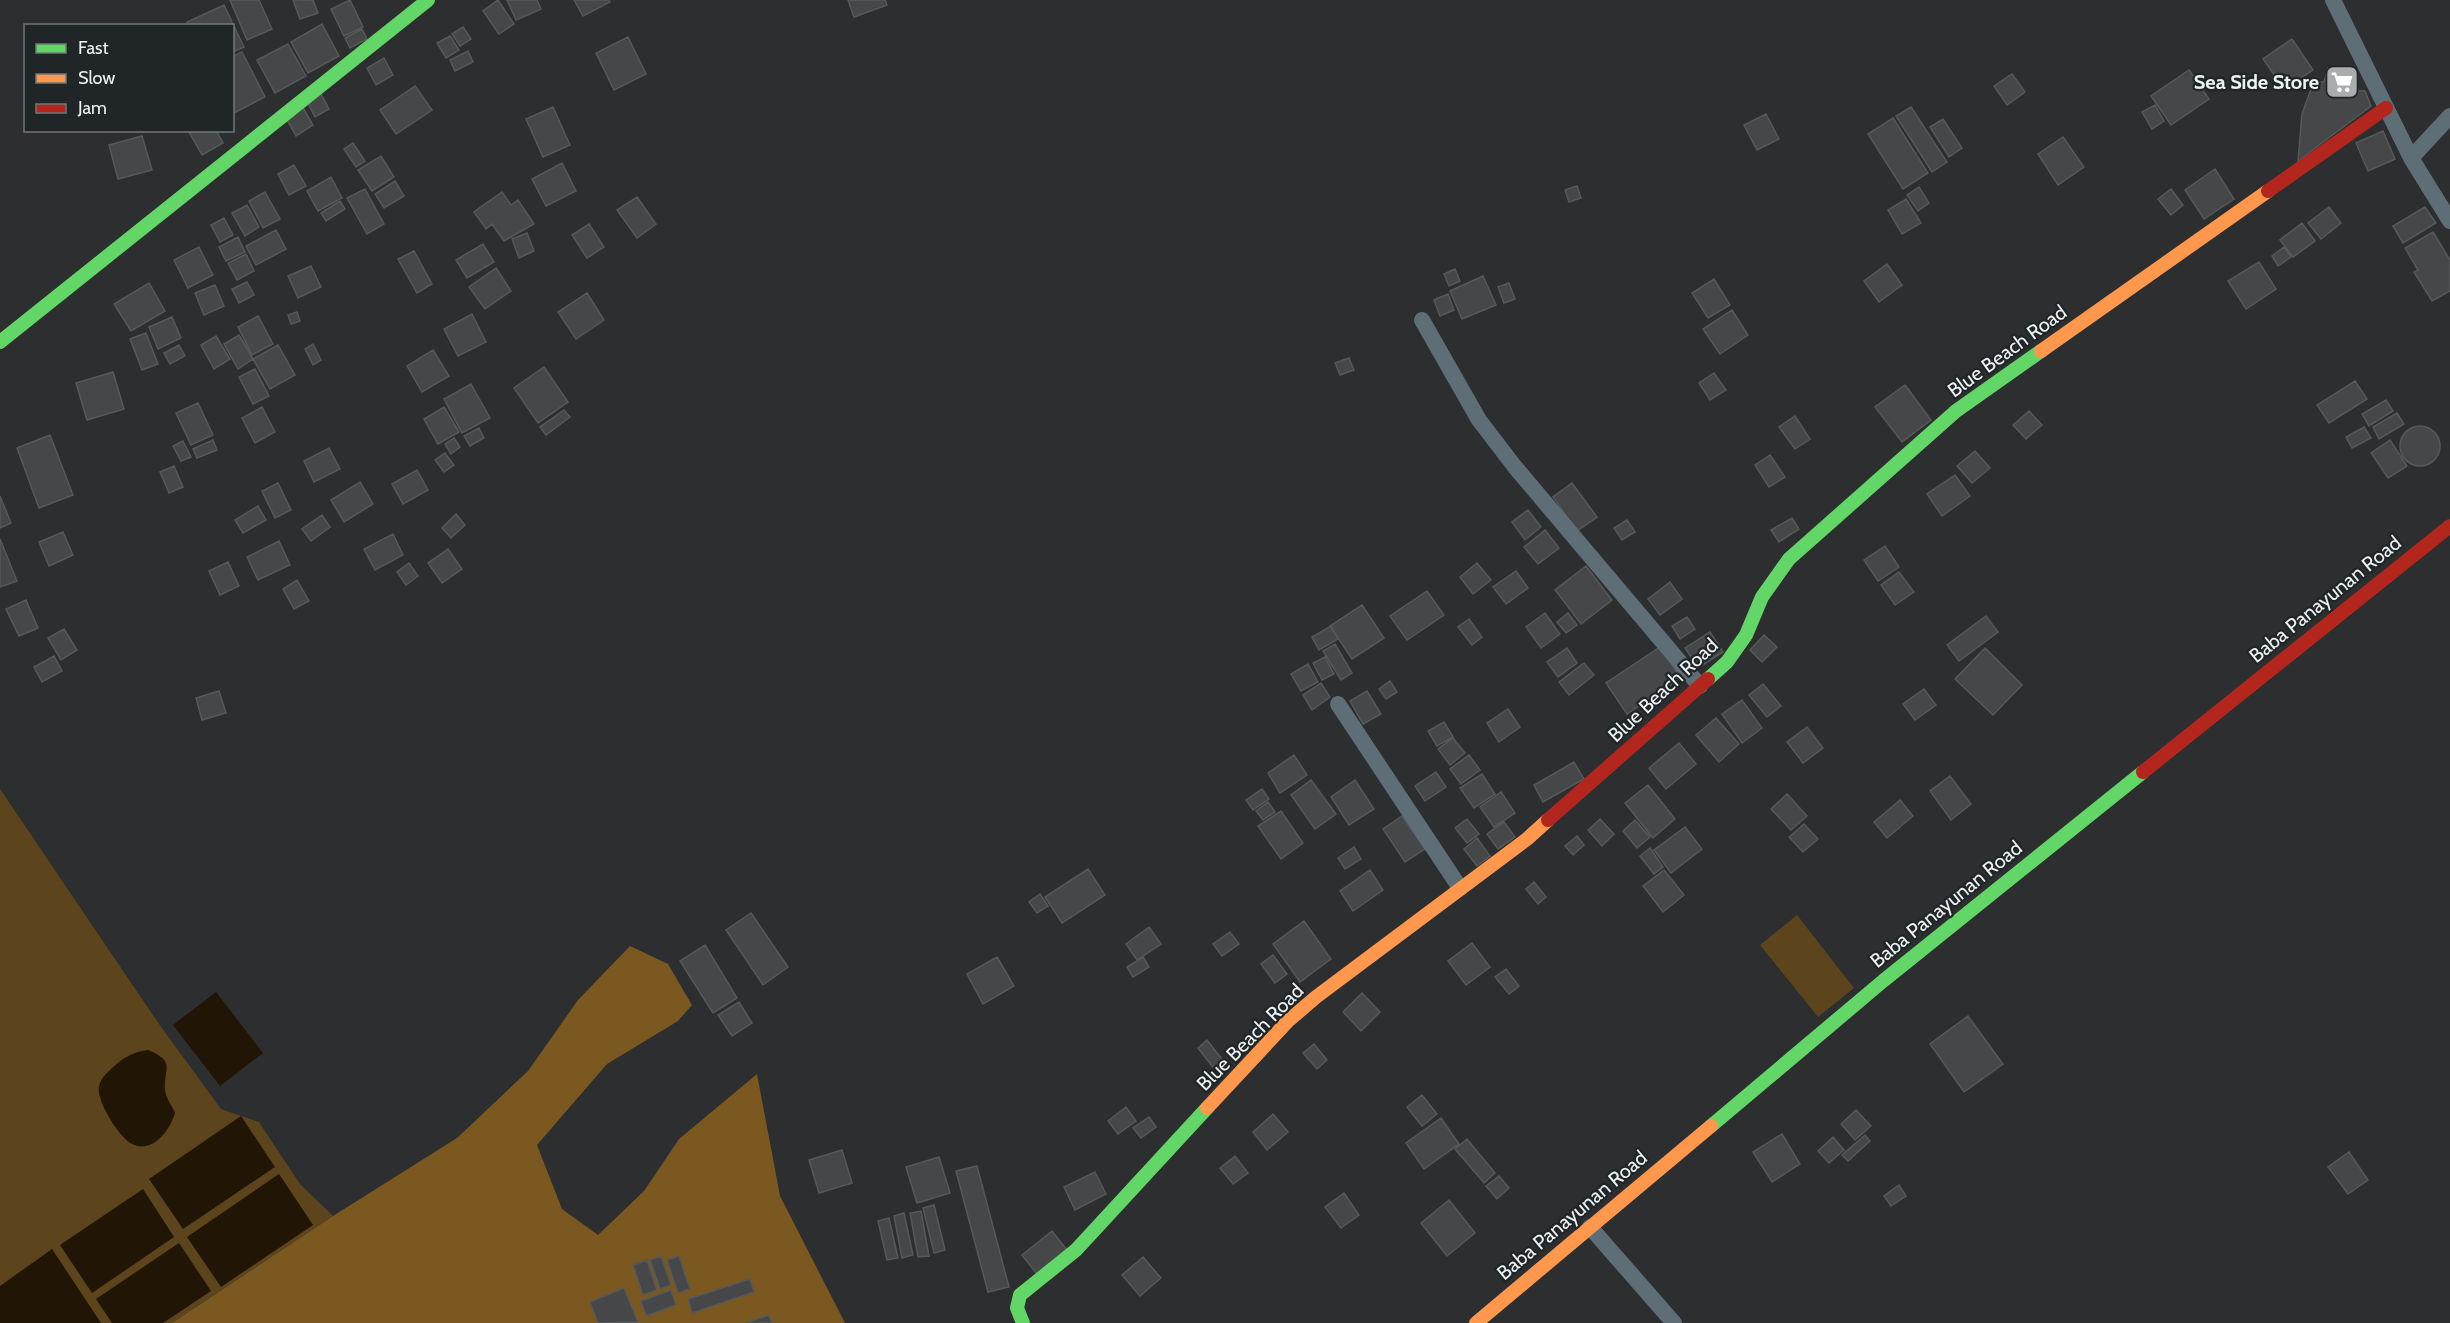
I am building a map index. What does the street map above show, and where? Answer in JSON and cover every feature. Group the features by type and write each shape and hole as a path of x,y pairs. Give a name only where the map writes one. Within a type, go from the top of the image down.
{"street":[{"path":"2333,0 2411,158 2450,221"},
{"path":"0,342 423,2"},
{"name":"Blue Beach Road","path":"1023,1323 1017,1308 1020,1295 1076,1250 1288,1021 1316,997 1527,839 1727,662 1746,635 1762,597 1789,559 1956,411 2386,108"},
{"path":"2411,158 2450,116"},
{"path":"1422,320 1479,420 1515,467 1700,686"},
{"name":"Baba Panayunan Road","path":"1476,1323 1883,981 2449,529"},
{"path":"1338,704 1460,888"},
{"path":"1590,1227 1674,1323"}],"shaded area":[{"path":"0,789 159,1024 221,1109 259,1122 300,1184 333,1216 172,1323 0,1323"},
{"path":"1797,915 1854,988 1818,1017 1760,945"},
{"path":"630,946 668,964 692,1005 678,1021 607,1064 537,1145 562,1209 598,1235 644,1191 679,1139 757,1074 780,1196 845,1323 172,1323 333,1216 457,1138 528,1071 578,1000"},
{"path":"216,992 263,1053 220,1086 173,1025"},
{"path":"148,1050 166,1062 165,1090 175,1113 160,1139 147,1146 140,1146 132,1144 115,1127 101,1100 99,1086 104,1076 121,1061 133,1054"},
{"path":"241,1116 275,1167 183,1229 149,1179"},
{"path":"279,1174 313,1225 221,1287 187,1237"},
{"path":"143,1189 174,1237 92,1293 60,1245"},
{"path":"179,1243 211,1291 163,1323 112,1323 96,1299"},
{"path":"52,1249 101,1323 0,1323 0,1286"}],"building":[{"path":"230,0 259,0 272,29 247,40"},
{"path":"293,0 313,0 318,13 300,19"},
{"path":"350,0 363,27 344,36 331,9"},
{"path":"498,0 514,24 499,34 483,11"},
{"path":"507,0 537,0 541,9 516,20"},
{"path":"574,0 609,0 610,2 583,16"},
{"path":"848,0 885,0 887,5 854,17"},
{"path":"224,5 233,24 188,24 187,22"},
{"path":"322,24 339,56 308,73 291,42"},
{"path":"234,26 244,47 234,51"},
{"path":"463,27 471,39 460,46 452,34"},
{"path":"362,29 367,39 350,48 345,38"},
{"path":"450,36 459,50 446,58 437,43"},
{"path":"628,37 646,74 614,90 596,53"},
{"path":"2292,39 2313,70 2284,89 2263,59"},
{"path":"288,44 306,76 275,93 257,60"},
{"path":"468,51 473,62 455,71 450,60"},
{"path":"242,52 265,97 234,113 234,56"},
{"path":"384,58 393,75 376,85 367,68"},
{"path":"2328,68 2356,74 2353,90 2365,91 2371,106 2298,161 2302,114 2314,81 2324,82"},
{"path":"2189,70 2209,99 2171,125 2151,96"},
{"path":"2012,74 2025,92 2007,105 1994,86"},
{"path":"415,86 432,110 396,134 380,110"},
{"path":"320,92 329,109 315,117 306,100"},
{"path":"2155,105 2164,121 2152,129 2142,112"},
{"path":"302,106 313,125 296,136 285,116"},
{"path":"553,107 570,145 543,157 526,119"},
{"path":"1911,107 1947,162 1932,172 1896,116"},
{"path":"1766,114 1779,139 1757,150 1744,125"},
{"path":"1893,118 1928,173 1903,189 1868,134"},
{"path":"1943,119 1962,148 1949,157 1930,127"},
{"path":"2383,131 2395,159 2368,171 2356,143"},
{"path":"189,132 217,132 223,143 202,155"},
{"path":"142,136 152,170 118,179 109,145"},
{"path":"2063,137 2084,167 2058,185 2038,154"},
{"path":"353,143 365,161 356,167 344,149"},
{"path":"381,156 394,177 372,191 358,170"},
{"path":"562,163 576,191 546,206 532,179"},
{"path":"294,165 306,186 289,195 278,174"},
{"path":"2215,169 2234,199 2204,219 2185,190"},
{"path":"331,177 342,198 318,211 307,191"},
{"path":"395,181 404,196 384,208 375,194"},
{"path":"1577,186 1581,198 1569,202 1565,190"},
{"path":"1919,187 1929,203 1918,211 1907,195"},
{"path":"365,189 384,224 367,234 347,198"},
{"path":"2171,189 2183,205 2171,215 2158,199"},
{"path":"265,192 280,219 263,228 249,201"},
{"path":"502,192 511,205 518,200 534,224 504,241 492,224 486,229 474,212"},
{"path":"637,197 656,224 637,238 617,210"},
{"path":"1906,199 1921,223 1902,234 1888,210"},
{"path":"340,201 345,209 326,221 321,213"},
{"path":"247,205 259,227 245,236 232,213"},
{"path":"2329,207 2341,223 2321,239 2308,223"},
{"path":"2425,207 2436,223 2403,243 2393,226"},
{"path":"224,218 233,235 220,242 211,225"},
{"path":"2302,223 2315,241 2293,257 2280,240"},
{"path":"589,224 604,247 587,258 572,235"},
{"path":"276,230 286,249 256,265 246,246"},
{"path":"2433,232 2450,260 2450,291 2432,301 2414,272 2418,270 2405,248"},
{"path":"527,233 534,251 519,258 512,239"},
{"path":"238,237 245,252 226,261 219,247"},
{"path":"483,244 494,262 467,278 456,260"},
{"path":"199,247 213,275 188,288 174,260"},
{"path":"2284,247 2291,257 2278,266 2272,256"},
{"path":"414,251 432,284 417,293 398,259"},
{"path":"246,254 254,271 237,280 228,263"},
{"path":"2259,262 2276,289 2246,309 2228,281"},
{"path":"1887,264 1902,285 1879,302 1864,281"},
{"path":"311,266 321,287 298,298 288,276"},
{"path":"496,268 511,291 485,309 469,287"},
{"path":"1455,269 1460,281 1449,286 1444,274"},
{"path":"1483,276 1496,305 1462,319 1450,291"},
{"path":"1714,279 1730,305 1708,318 1692,293"},
{"path":"247,282 254,295 239,303 232,289"},
{"path":"149,283 165,311 131,331 114,304"},
{"path":"1509,283 1515,299 1504,303 1498,287"},
{"path":"215,285 224,306 204,315 195,293"},
{"path":"587,293 604,320 576,339 558,312"},
{"path":"1448,294 1454,310 1440,316 1434,300"},
{"path":"1732,310 1748,335 1720,354 1703,329"},
{"path":"297,312 300,321 291,324 288,315"},
{"path":"472,314 486,342 458,356 444,329"},
{"path":"258,316 273,344 252,355 238,327"},
{"path":"172,317 181,338 158,349 149,327"},
{"path":"146,333 158,364 142,370 130,339"},
{"path":"239,335 253,359 238,369 224,344"},
{"path":"216,336 230,359 214,369 201,345"},
{"path":"313,344 321,360 313,365 305,349"},
{"path":"179,345 185,356 170,364 164,353"},
{"path":"278,345 295,375 270,389 253,359"},
{"path":"433,350 449,376 422,392 407,366"},
{"path":"1349,358 1354,370 1340,375 1335,363"},
{"path":"544,367 568,402 538,423 514,388"},
{"path":"255,369 269,396 253,404 239,377"},
{"path":"113,372 124,409 87,420 76,383"},
{"path":"1714,373 1726,390 1710,400 1699,383"},
{"path":"2355,381 2367,399 2329,423 2317,405"},
{"path":"471,384 490,418 462,433 444,399"},
{"path":"1905,385 1931,420 1902,442 1875,407"},
{"path":"2386,400 2393,411 2369,426 2362,414"},
{"path":"198,403 213,435 191,445 176,413"},
{"path":"262,407 275,432 255,443 242,418"},
{"path":"444,407 459,432 438,444 424,419"},
{"path":"564,410 570,417 546,435 540,427"},
{"path":"2029,411 2042,425 2026,439 2013,425"},
{"path":"2397,413 2404,424 2379,439 2373,427"},
{"path":"1795,416 1810,439 1795,449 1779,427"},
{"path":"2420,426 2434,432 2440,446 2434,460 2420,466 2406,460 2400,446 2406,432"},
{"path":"2364,427 2371,438 2352,448 2346,437"},
{"path":"479,428 484,438 470,446 464,436"},
{"path":"50,435 73,495 39,508 17,448"},
{"path":"454,438 460,447 451,454 445,444"},
{"path":"213,440 217,450 197,458 193,449"},
{"path":"2390,440 2407,466 2388,478 2371,453"},
{"path":"183,441 191,457 181,461 173,446"},
{"path":"329,448 340,469 314,482 304,461"},
{"path":"1975,451 1990,468 1972,483 1957,466"},
{"path":"445,453 454,465 444,472 435,460"},
{"path":"1770,455 1785,477 1769,487 1755,465"},
{"path":"174,466 183,487 169,493 160,472"},
{"path":"417,470 428,490 403,504 392,484"},
{"path":"1955,475 1970,496 1942,516 1927,494"},
{"path":"360,482 373,504 344,522 331,500"},
{"path":"278,483 291,510 275,518 262,491"},
{"path":"1572,483 1597,517 1577,531 1553,497"},
{"path":"0,496 11,523 0,528"},
{"path":"258,506 266,520 243,533 235,520"},
{"path":"1528,510 1541,527 1525,540 1512,522"},
{"path":"456,514 465,525 451,538 442,528"},
{"path":"322,515 330,527 311,541 302,529"},
{"path":"1792,518 1799,529 1779,542 1771,530"},
{"path":"1627,520 1635,532 1622,540 1614,528"},
{"path":"1545,530 1559,548 1538,564 1524,547"},
{"path":"63,532 73,555 49,566 39,542"},
{"path":"393,534 403,555 375,570 364,549"},
{"path":"0,539 17,581 0,587"},
{"path":"279,541 290,565 258,580 247,557"},
{"path":"1885,546 1899,567 1878,581 1864,560"},
{"path":"448,549 462,569 442,583 428,563"},
{"path":"228,562 239,586 220,595 209,571"},
{"path":"409,563 418,576 406,585 397,572"},
{"path":"1477,563 1491,580 1473,594 1460,577"},
{"path":"1586,566 1612,600 1581,624 1555,590"},
{"path":"1516,571 1528,588 1506,604 1493,587"},
{"path":"1899,572 1914,592 1895,605 1881,585"},
{"path":"297,580 309,601 294,609 283,589"},
{"path":"1670,582 1682,599 1660,615 1648,599"},
{"path":"1427,591 1444,615 1407,640 1390,616"},
{"path":"26,600 38,628 19,636 6,609"},
{"path":"1362,605 1384,638 1352,659 1330,626"},
{"path":"1545,613 1560,634 1541,648 1526,627"},
{"path":"1568,613 1577,625 1566,633 1557,622"},
{"path":"1986,616 1998,632 1959,661 1947,645"},
{"path":"1687,617 1695,629 1680,639 1672,626"},
{"path":"1469,619 1482,637 1472,645 1458,627"},
{"path":"1331,626 1338,639 1319,650 1312,637"},
{"path":"64,629 77,650 61,660 48,638"},
{"path":"1710,632 1723,652 1698,668 1685,648"},
{"path":"1764,635 1777,647 1762,662 1750,650"},
{"path":"1335,644 1352,673 1341,680 1323,651"},
{"path":"1660,647 1681,678 1627,714 1606,683"},
{"path":"1567,648 1577,663 1558,677 1547,662"},
{"path":"1985,648 2022,685 1993,715 1955,679"},
{"path":"54,656 62,671 42,682 34,667"},
{"path":"1325,657 1334,674 1322,680 1313,663"},
{"path":"1584,663 1594,675 1569,695 1559,682"},
{"path":"1308,664 1318,682 1301,691 1291,674"},
{"path":"1390,681 1397,692 1386,699 1379,689"},
{"path":"1321,683 1330,697 1312,710 1303,695"},
{"path":"1763,684 1781,706 1767,717 1749,695"},
{"path":"1924,689 1936,705 1915,720 1903,704"},
{"path":"219,691 226,713 202,720 196,698"},
{"path":"1367,691 1381,714 1363,724 1350,701"},
{"path":"1742,700 1762,728 1742,743 1722,714"},
{"path":"1508,709 1520,727 1499,742 1487,723"},
{"path":"1716,718 1739,744 1719,762 1696,735"},
{"path":"1444,722 1453,737 1437,746 1428,731"},
{"path":"1807,727 1823,748 1803,763 1787,742"},
{"path":"1453,738 1465,753 1450,765 1438,749"},
{"path":"1679,743 1696,764 1666,789 1649,768"},
{"path":"1294,755 1307,775 1280,793 1268,773"},
{"path":"1469,755 1480,770 1461,784 1450,769"},
{"path":"1574,762 1584,779 1543,802 1534,785"},
{"path":"1436,772 1446,787 1425,801 1415,786"},
{"path":"1482,774 1495,794 1474,808 1460,788"},
{"path":"1950,776 1971,804 1951,820 1930,791"},
{"path":"1311,780 1336,814 1315,829 1291,795"},
{"path":"1355,780 1374,809 1349,825 1331,797"},
{"path":"1648,785 1675,819 1653,838 1625,803"},
{"path":"1262,789 1269,799 1253,810 1246,800"},
{"path":"1501,792 1515,813 1494,827 1480,807"},
{"path":"1787,794 1807,816 1791,830 1771,809"},
{"path":"1900,800 1913,816 1887,838 1874,822"},
{"path":"1268,802 1275,812 1263,820 1256,811"},
{"path":"1281,811 1303,843 1281,859 1258,826"},
{"path":"1402,816 1425,849 1405,862 1383,829"},
{"path":"1467,819 1479,834 1467,843 1455,828"},
{"path":"1600,819 1614,834 1602,846 1588,830"},
{"path":"1635,820 1650,837 1637,848 1623,831"},
{"path":"1504,822 1515,837 1498,849 1487,834"},
{"path":"1804,824 1818,839 1803,852 1789,837"},
{"path":"1685,827 1702,849 1671,873 1654,850"},
{"path":"1577,836 1584,845 1573,855 1565,846"},
{"path":"1477,838 1490,856 1477,866 1464,849"},
{"path":"1354,847 1361,859 1345,869 1338,858"},
{"path":"1650,848 1663,867 1654,874 1640,856"},
{"path":"1088,869 1105,895 1062,923 1045,897"},
{"path":"1370,870 1383,890 1353,911 1340,891"},
{"path":"1664,870 1684,895 1663,912 1643,886"},
{"path":"1534,882 1546,897 1538,904 1526,889"},
{"path":"1040,894 1048,906 1037,913 1029,902"},
{"path":"751,913 788,967 763,985 726,930"},
{"path":"1304,921 1331,959 1300,982 1273,944"},
{"path":"1149,927 1161,944 1137,960 1126,944"},
{"path":"1230,932 1239,944 1222,956 1213,944"},
{"path":"1472,943 1490,967 1466,985 1448,961"},
{"path":"705,945 737,998 713,1013 680,961"},
{"path":"1273,955 1287,974 1275,983 1261,964"},
{"path":"997,957 1014,986 983,1004 967,974"},
{"path":"1143,957 1149,967 1133,977 1127,967"},
{"path":"1506,969 1519,986 1509,994 1495,977"},
{"path":"1362,993 1380,1012 1361,1031 1343,1012"},
{"path":"739,1002 752,1023 732,1036 718,1015"},
{"path":"1968,1016 2003,1064 1964,1092 1930,1044"},
{"path":"1207,1040 1228,1067 1219,1075 1198,1048"},
{"path":"1314,1044 1327,1060 1317,1069 1303,1053"},
{"path":"1422,1095 1437,1114 1422,1126 1407,1107"},
{"path":"1126,1107 1136,1121 1118,1134 1108,1121"},
{"path":"1856,1110 1871,1126 1855,1140 1841,1124"},
{"path":"1273,1114 1288,1132 1267,1150 1253,1132"},
{"path":"1149,1117 1156,1127 1141,1138 1133,1128"},
{"path":"1441,1118 1459,1144 1424,1169 1406,1143"},
{"path":"1782,1134 1800,1164 1772,1182 1753,1152"},
{"path":"1865,1135 1870,1141 1848,1161 1842,1155"},
{"path":"1833,1137 1844,1150 1829,1163 1818,1151"},
{"path":"1467,1139 1495,1173 1484,1183 1455,1149"},
{"path":"842,1150 852,1183 819,1193 809,1160"},
{"path":"2349,1152 2368,1180 2348,1194 2328,1167"},
{"path":"1235,1156 1248,1173 1233,1184 1220,1168"},
{"path":"939,1157 950,1193 917,1203 906,1167"},
{"path":"977,1166 1009,1287 988,1292 956,1171"},
{"path":"1095,1172 1106,1194 1075,1210 1064,1187"},
{"path":"1499,1176 1509,1188 1497,1199 1486,1186"},
{"path":"1899,1185 1906,1196 1891,1206 1884,1196"},
{"path":"1344,1193 1359,1215 1341,1228 1325,1207"},
{"path":"1449,1200 1475,1233 1447,1256 1421,1223"},
{"path":"934,1205 945,1250 934,1253 923,1208"},
{"path":"921,1211 929,1256 918,1257 910,1213"},
{"path":"904,1213 913,1255 902,1258 894,1216"},
{"path":"889,1218 898,1258 887,1260 878,1221"},
{"path":"1052,1231 1070,1254 1040,1278 1022,1255"},
{"path":"661,1256 671,1285 660,1289 650,1260"},
{"path":"679,1256 690,1289 678,1293 667,1260"},
{"path":"1143,1257 1161,1278 1140,1296 1122,1275"},
{"path":"647,1260 657,1290 643,1295 633,1265"},
{"path":"750,1279 754,1292 692,1313 688,1299"},
{"path":"624,1288 638,1322 598,1323 590,1302"},
{"path":"671,1290 676,1305 646,1316 641,1301"},
{"path":"769,1315 772,1323 746,1323"}],"traffic: fast":[{"path":"0,342 428,0"},
{"path":"1708,679 1727,662 1746,635 1762,597 1789,559 1956,411 2041,351"},
{"path":"1711,1126 1883,981 2143,772"},
{"path":"1023,1323 1017,1308 1020,1295 1076,1250 1207,1108"}],"traffic: slow":[{"path":"2041,351 2268,191"},
{"path":"1207,1108 1288,1021 1316,997 1527,839 1548,820"},
{"path":"1476,1323 1711,1126"}],"traffic: jam":[{"path":"2268,191 2386,108"},
{"path":"2143,772 2450,526"},
{"path":"1548,820 1708,679"}],"place":[{"name":"Sea Side Store","path":"2342,82"}]}
